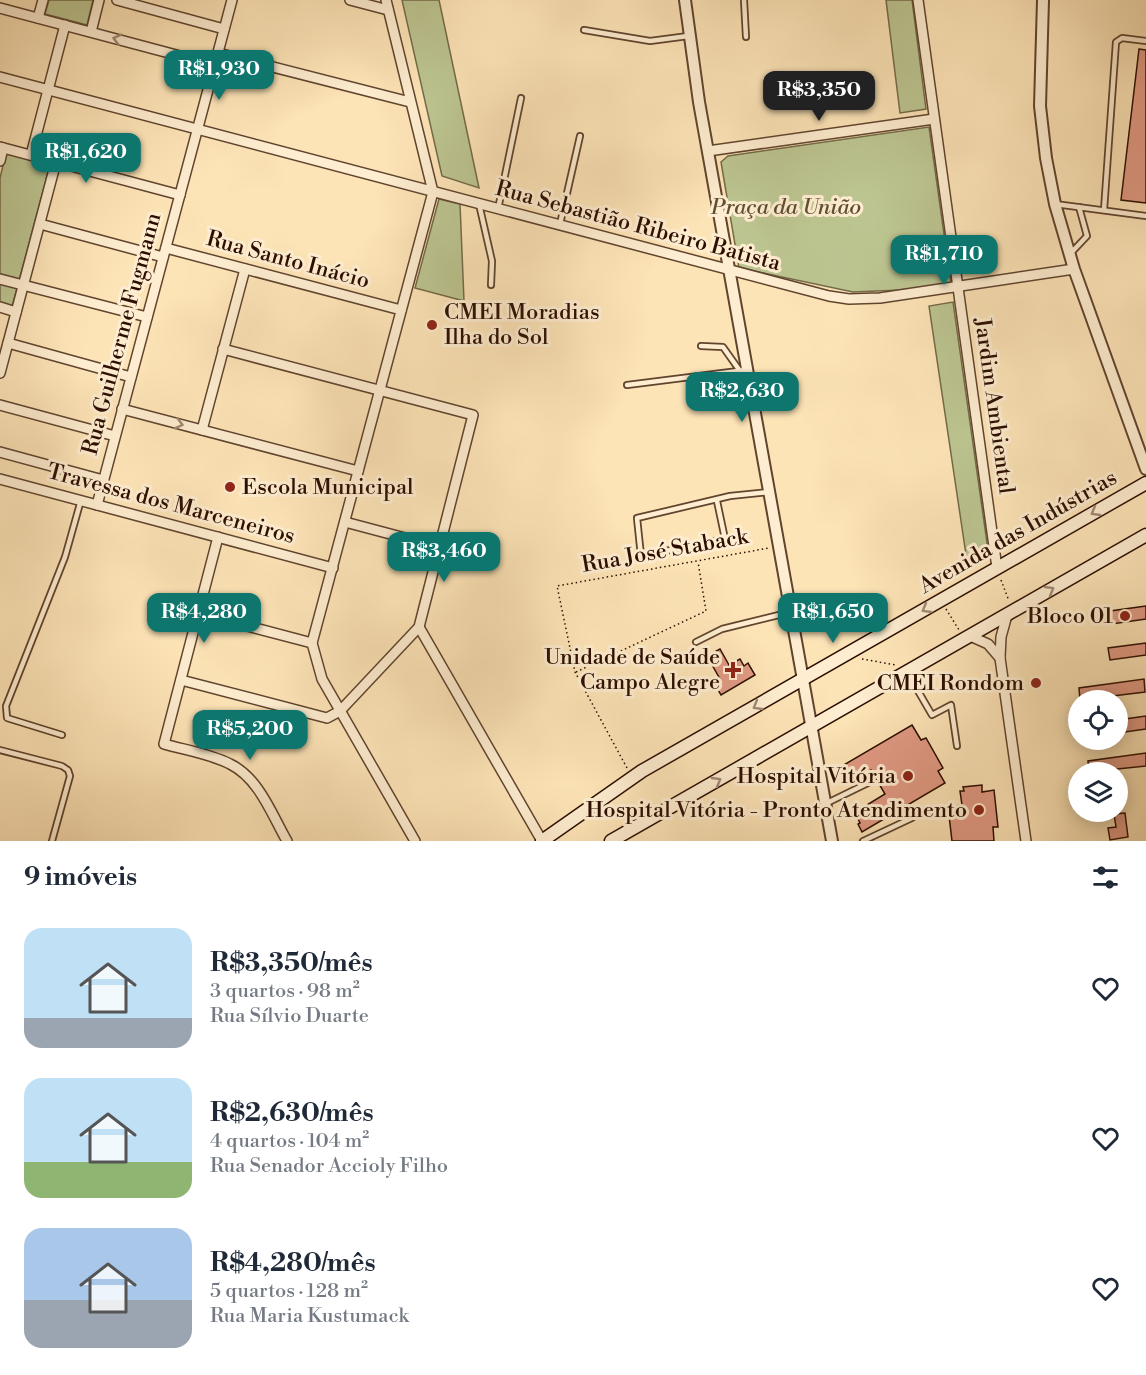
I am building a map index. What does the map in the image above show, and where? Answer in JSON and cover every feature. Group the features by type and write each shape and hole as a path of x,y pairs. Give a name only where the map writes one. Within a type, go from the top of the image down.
{"main road":[{"name":"Avenida das Indústrias","path":"542,841 581,816 633,777 1146,483"},
{"path":"611,841 1146,535"}],"street":[{"path":"38,18 43,0"},
{"path":"91,32 99,0"},
{"path":"117,0 224,29"},
{"name":"Rua Guilherme Fugmann","path":"97,505 232,0"},
{"path":"350,0 387,5 433,192 312,643 322,679 415,841"},
{"path":"685,0 688,36 744,371 769,492 832,841"},
{"name":"Jardim Ambiental","path":"918,0 996,568"},
{"path":"1043,0 1040,106 1046,158 1055,204 1074,269 1146,469"},
{"path":"0,8 214,65"},
{"path":"31,155 65,25"},
{"path":"218,53 411,102"},
{"name":"Rua Sebastião Ribeiro Batista","path":"0,77 729,271 849,299 889,297 1074,269"},
{"path":"708,151 934,119"},
{"path":"0,161 2,148 180,195"},
{"path":"0,373 56,162"},
{"name":"Rua Santo Inácio","path":"39,224 244,269 401,310"},
{"path":"202,430 244,269"},
{"path":"0,279 147,317"},
{"path":"0,307 16,312"},
{"path":"8,343 131,377"},
{"path":"181,680 327,718 340,711 419,627 473,415 223,349"},
{"path":"0,405 115,436"},
{"path":"122,409 358,471"},
{"path":"0,452 103,480"},
{"name":"Travessa dos Marceneiros","path":"0,478 333,568"},
{"path":"345,522 439,547"},
{"path":"218,537 164,744 215,758 241,770 256,787 287,841"},
{"path":"198,613 312,643"},
{"path":"1010,613 1001,636 1000,658 1026,841"},
{"path":"419,627 542,841"},
{"path":"967,637 988,644 1000,658"}],"lane":[{"path":"744,0 746,37"},
{"path":"584,30 650,41 688,36"},
{"path":"1104,210 1116,42 1122,38 1146,41"},
{"path":"498,209 521,98"},
{"path":"560,226 580,136"},
{"path":"479,204 492,261 491,285"},
{"path":"1055,204 1146,216"},
{"path":"1070,254 1087,236 1079,207"},
{"path":"701,346 723,347 744,371"},
{"path":"627,385 744,371"},
{"path":"717,501 724,539 641,556 637,518 717,501 730,496 769,492"},
{"path":"62,735 7,718 6,706 65,557 81,500"},
{"path":"696,642 722,629 790,612"},
{"path":"910,670 932,715 951,705 957,746"},
{"path":"0,750 62,766 68,770 70,776 52,841"},
{"path":"825,804 868,783"},
{"path":"863,841 912,818"}],"path":[{"name":"Rua José Staback","path":"575,672 557,586 779,546"},
{"path":"633,777 575,672 706,611 698,561"},
{"path":"996,568 1010,613"},
{"path":"941,600 967,637"},
{"path":"843,656 910,670"}],"green space":[{"path":"49,0 93,0 87,25 45,14"},
{"path":"402,0 439,0 479,188 442,176"},
{"path":"886,0 912,0 926,109 900,113"},
{"name":"Praça da União","path":"929,127 951,284 901,290 853,292 739,268 721,162 728,156"},
{"path":"6,153 50,165 12,307 0,304 0,178"},
{"path":"439,199 460,204 464,301 415,288"},
{"path":"953,302 989,557 968,568 929,306"}],"building":[{"path":"1139,49 1146,50 1146,203 1121,200"},
{"name":"Bloco 01","path":"1146,606 1146,619 1105,625 1103,612"},
{"path":"1146,643 1146,655 1110,660 1108,648"},
{"name":"Unidade de Saúde Campo Alegre","path":"720,649 729,665 740,659 744,666 748,663 755,675 721,695 714,683 720,679 707,656"},
{"path":"1144,679 1145,692 1128,694 1128,690 1079,690 1079,688"},
{"path":"1146,716 1146,729 1128,732 1128,719"},
{"name":"Hospital Vitória","path":"912,725 921,740 926,738 943,768 938,771 945,783 862,832 858,824 860,823 857,817 860,816 857,811 885,794 871,770 851,782 842,766"},
{"path":"1146,753 1146,766 1128,768 1128,762 1088,761"},
{"name":"Hospital Vitória - Pronto Atendimento","path":"982,785 982,792 994,790 998,827 993,827 994,841 952,841 948,807 962,805 960,791 964,791 963,787"},
{"path":"1115,822 1126,822 1128,837 1110,840 1108,828 1116,827"}],"place":[{"name":"CMEI Moradias Ilha do Sol","path":"432,325"},
{"name":"Escola Municipal","path":"230,487"},
{"name":"Bloco 01","path":"1125,616"},
{"name":"Unidade de Saúde Campo Alegre","path":"733,670"},
{"name":"CMEI Rondom","path":"1036,683"},
{"name":"Hospital Vitória","path":"908,776"},
{"name":"Hospital Vitória - Pronto Atendimento","path":"979,810"}]}
